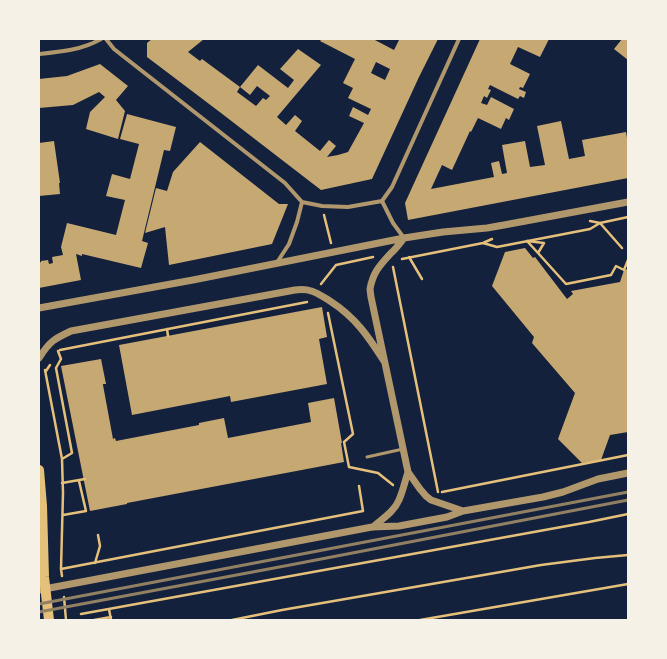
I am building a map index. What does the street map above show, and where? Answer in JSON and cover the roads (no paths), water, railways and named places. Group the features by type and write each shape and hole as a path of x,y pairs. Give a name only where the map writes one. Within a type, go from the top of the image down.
{"main road":[{"path":"39,470 42,506 44,577 49,620"}],"street":[{"path":"39,54 56,53 80,48 101,39"},
{"path":"106,39 114,49 285,183 302,202 322,206 348,207 382,201 392,187 459,39"},
{"path":"382,201 393,223 404,238"},
{"path":"276,264 289,244 302,202"},
{"path":"39,308 193,280 404,238 443,232 486,228 628,202"},
{"path":"404,238 374,273 370,289 403,449 408,472 426,496 431,500 463,511"},
{"path":"41,361 47,345 57,338 72,331 304,289 317,292 348,314 360,327 384,361"},
{"path":"372,527 386,516 396,505 402,494 408,472"},
{"path":"39,590 372,527 399,526 447,517 463,511 543,497 563,492 598,479 628,473"}],"lane":[{"path":"367,457 403,449"}],"railway":[{"path":"39,604 628,492"},
{"path":"39,612 628,500"}]}
